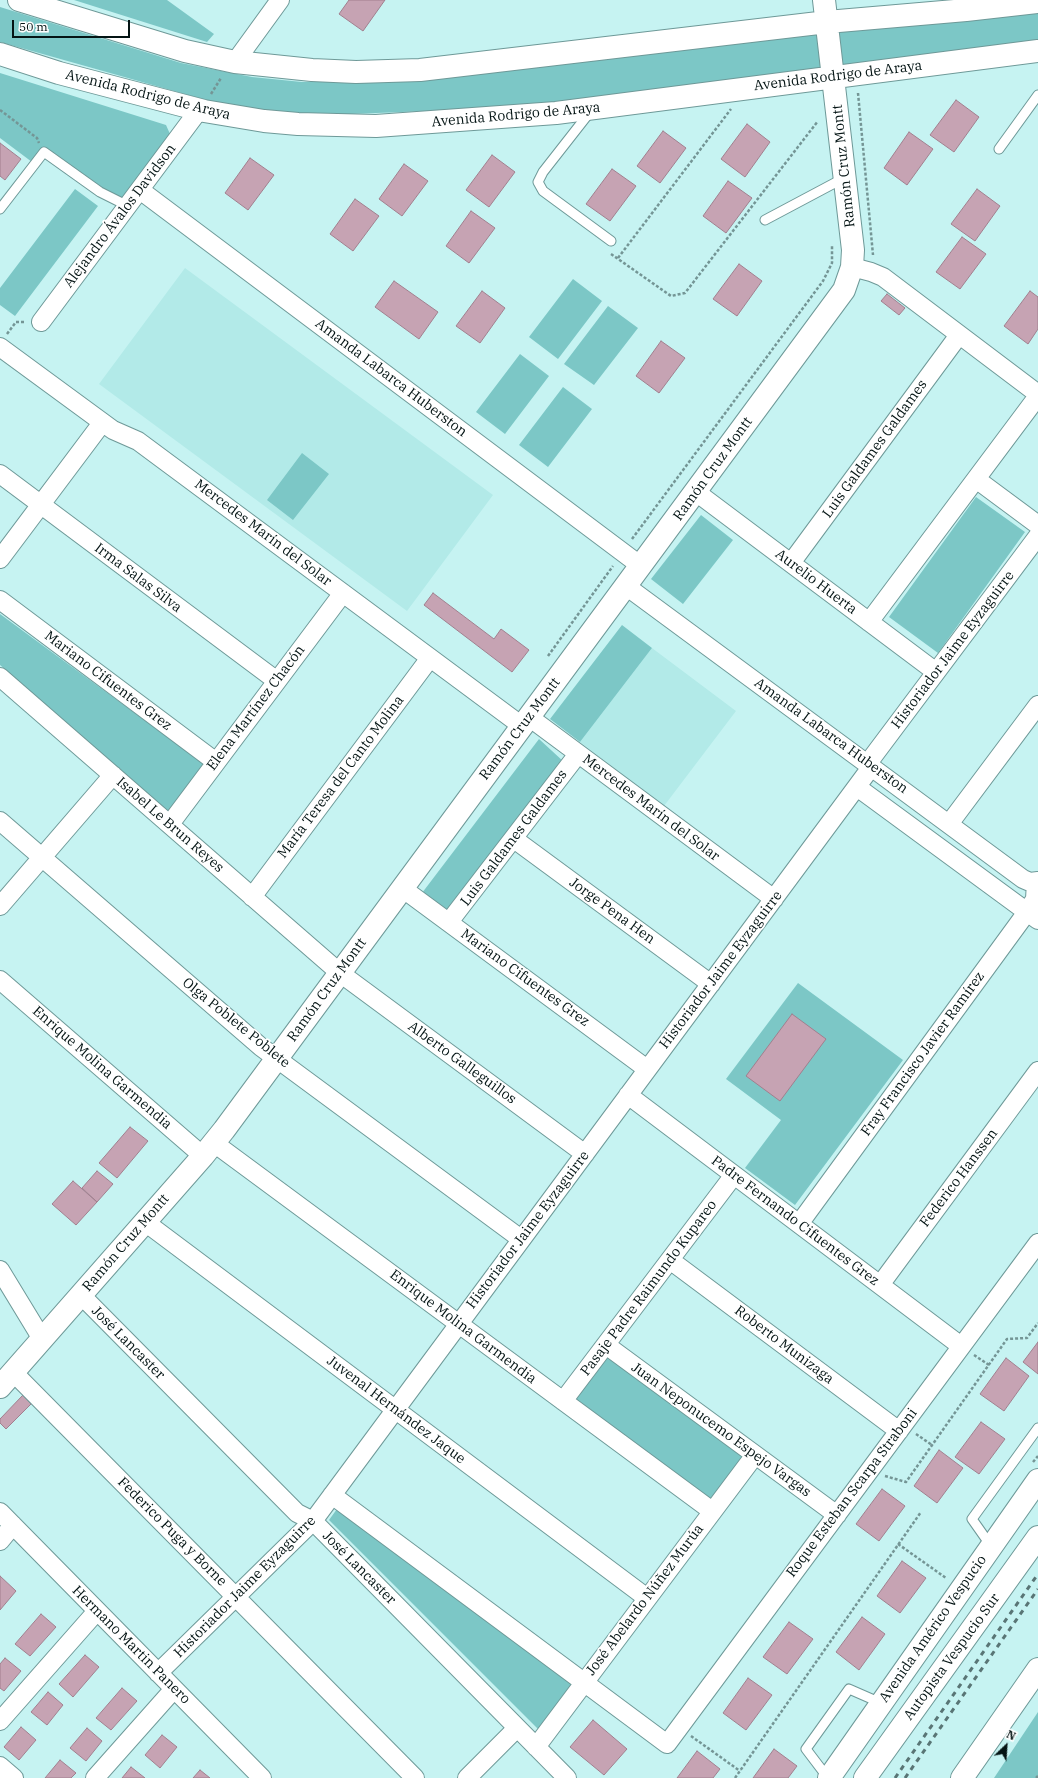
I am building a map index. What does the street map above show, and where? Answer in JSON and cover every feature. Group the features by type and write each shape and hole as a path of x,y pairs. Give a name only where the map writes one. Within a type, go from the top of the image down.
{"main road":[{"path":"19,0 185,51 235,62 312,70 356,72 420,70 965,5 1038,2"},
{"name":"Ramón Cruz Montt","path":"7,1380 209,1149 838,300 849,279 852,267 853,250 824,0"},
{"name":"Avenida Rodrigo de Araya","path":"0,54 59,73 201,110 264,121 298,124 376,126 556,113 834,76 1038,51"},
{"name":"Avenida Américo Vespucio","path":"828,1778 1038,1480"},
{"path":"1025,1555 1038,1530"},
{"name":"Autopista Vespucio Sur","path":"865,1778 1038,1537"},
{"path":"962,1778 1038,1669"}],"street":[{"path":"235,62 280,0"},
{"name":"Alejandro Ávalos Davidson","path":"41,322 201,110"},
{"name":"Amanda Labarca Huberston","path":"140,190 641,566"},
{"path":"852,267 871,272 882,277 1038,395 870,622"},
{"name":"Luis Galdames Galdames","path":"791,563 959,335"},
{"name":"Mercedes Marín del Solar","path":"2,342 102,423 113,430 138,441 430,658 526,722 578,754 774,899"},
{"path":"0,559 102,423"},
{"name":"Irma Salas Silva","path":"0,474 277,681"},
{"path":"976,479 1038,525"},
{"name":"Aurelio Huerta","path":"696,492 936,672"},
{"name":"Historiador Jaime Eyzaguirre","path":"158,1673 313,1521 458,1323 857,787 870,765 936,672 1038,536"},
{"name":"Amanda Labarca Huberston","path":"626,586 1023,879 1037,882"},
{"name":"Elena Martínez Chacón","path":"170,824 343,592"},
{"name":"Mariano Cifuentes Grez","path":"0,600 216,762"},
{"name":"María Teresa del Canto Molina","path":"252,897 430,658"},
{"name":"Isabel Le Brun Reyes","path":"0,677 340,973"},
{"path":"949,824 1038,705"},
{"name":"Luis Galdames Galdames","path":"449,922 578,754"},
{"path":"0,906 113,775"},
{"name":"Amanda Labarca Huberston","path":"857,787 1033,916"},
{"name":"Olga Poblete Poblete","path":"0,821 261,1047 521,1239"},
{"name":"Jorge Pena Hen","path":"514,839 711,984"},
{"name":"Fray Francisco Javier Ramírez","path":"799,1224 1033,916 1037,882"},
{"name":"Mariano Cifuentes Grez","path":"402,888 647,1069"},
{"name":"Alberto Galleguillos","path":"340,973 585,1154"},
{"name":"Enrique Molina Garmendia","path":"0,980 209,1149 458,1323 712,1511"},
{"name":"Federico Hanssen","path":"880,1285 1038,1071"},
{"name":"Padre Fernando Cifuentes Grez","path":"628,1096 961,1346"},
{"name":"Pasaje Padre Raimundo Kupareo","path":"563,1401 734,1175"},
{"name":"Juvenal Hernández Jaque","path":"145,1222 647,1598"},
{"name":"Roque Esteban Scarpa Straboni","path":"583,1683 667,1744 1038,1243"},
{"name":"Roberto Munizaga","path":"670,1260 899,1431"},
{"path":"0,1270 42,1339"},
{"name":"José Lancaster","path":"81,1295 297,1513 302,1517 313,1521 567,1778"},
{"name":"Juan Neponucemo Espejo Vargas","path":"606,1345 837,1515"},
{"name":"Federico Puga y Borne","path":"7,1380 236,1597 415,1778"},
{"name":"José Abelardo Núñez Murúa","path":"536,1747 755,1454"},
{"path":"332,1495 583,1683"},
{"name":"Hermano Martin Panero","path":"0,1512 174,1689 253,1775"},
{"path":"0,1541 13,1525"},
{"path":"0,1721 97,1611"},
{"path":"95,1778 174,1689"},
{"path":"467,1778 517,1728"},
{"path":"0,1766 14,1778"}],"lane":[{"path":"999,149 1038,95"},
{"path":"594,108 543,172 538,182 543,191 611,241"},
{"path":"0,209 44,152 100,192 128,206"},
{"path":"765,220 844,178"},
{"path":"991,1546 972,1519 1038,1428"},
{"path":"828,1778 806,1749 849,1689 881,1703"}],"path":[{"path":"201,110 211,92 235,62"},
{"path":"618,258 731,108"},
{"path":"0,110 37,138 44,152"},
{"path":"818,114 819,128"},
{"path":"606,250 671,296 685,293 818,121"},
{"path":"622,552 823,281 832,263 831,239"},
{"path":"2,342 16,322 41,322"},
{"path":"882,1475 906,1482 1007,1339 1027,1338 1038,1323"},
{"path":"735,1778 921,1512"},
{"path":"898,1544 952,1582 960,1590"},
{"path":"679,1727 740,1771"}],"shaded area":[{"path":"74,0 167,0 214,34 207,42"},
{"path":"0,7 181,63 252,77 302,82 372,82 1038,9 1038,44 555,106 325,115 268,112 206,100 0,42"},
{"path":"0,73 166,125 170,134 116,206 42,150 32,162 0,138"},
{"path":"75,189 98,206 15,316 0,305 0,288"},
{"path":"185,268 493,495 407,611 99,384"},
{"path":"573,279 602,301 558,359 529,337"},
{"path":"608,306 638,328 594,385 564,364"},
{"path":"520,354 549,376 505,434 476,412"},
{"path":"563,387 592,409 548,467 519,445"},
{"path":"302,453 329,474 293,520 267,500"},
{"path":"976,497 1025,532 938,653 889,617"},
{"path":"701,515 733,540 683,604 651,579"},
{"path":"0,614 204,764 168,811 0,665"},
{"path":"622,625 652,648 580,742 550,719"},
{"path":"652,648 736,711 664,806 580,742"},
{"path":"539,739 564,762 449,915 422,893"},
{"path":"798,983 903,1060 795,1205 745,1168 781,1120 726,1079"},
{"path":"609,1351 748,1456 711,1504 569,1402"},
{"path":"337,1509 572,1684 538,1729 329,1520"},
{"path":"1038,1712 1038,1778 994,1778"}],"building":[{"path":"349,0 385,0 363,31 339,14"},
{"path":"956,100 979,117 954,152 930,135"},
{"path":"747,124 770,142 745,177 721,159"},
{"path":"663,131 686,148 660,183 637,166"},
{"path":"909,132 933,149 907,185 884,168"},
{"path":"0,143 21,159 5,180 0,176"},
{"path":"492,155 515,172 489,207 466,190"},
{"path":"250,158 274,175 248,210 225,193"},
{"path":"404,164 428,181 402,216 379,199"},
{"path":"612,169 636,186 610,221 586,204"},
{"path":"728,181 752,198 726,233 703,216"},
{"path":"977,189 1000,206 975,241 951,224"},
{"path":"355,199 379,216 353,251 330,234"},
{"path":"471,211 495,228 469,263 446,246"},
{"path":"962,237 986,254 960,289 936,272"},
{"path":"739,264 762,281 737,316 713,299"},
{"path":"394,281 438,312 419,339 375,307"},
{"path":"482,291 505,308 480,343 456,326"},
{"path":"1030,291 1038,297 1038,329 1028,344 1004,326"},
{"path":"887,294 905,308 899,315 881,301"},
{"path":"661,341 685,358 659,393 636,376"},
{"path":"433,593 494,639 501,629 529,650 512,672 424,605"},
{"path":"792,1014 826,1039 780,1101 746,1076"},
{"path":"130,1127 148,1141 117,1178 99,1163"},
{"path":"97,1171 113,1184 97,1202 82,1188"},
{"path":"73,1181 97,1202 76,1225 52,1204"},
{"path":"1038,1342 1038,1374 1023,1362"},
{"path":"1006,1358 1029,1376 1004,1411 980,1394"},
{"path":"23,1395 31,1404 6,1429 0,1423 0,1419"},
{"path":"981,1422 1005,1439 979,1474 955,1457"},
{"path":"939,1450 963,1468 937,1503 914,1486"},
{"path":"882,1489 905,1506 879,1541 856,1524"},
{"path":"902,1561 926,1578 900,1613 877,1596"},
{"path":"0,1576 16,1591 0,1610"},
{"path":"41,1614 56,1627 30,1656 15,1644"},
{"path":"862,1617 885,1634 859,1670 836,1652"},
{"path":"789,1622 813,1639 787,1674 763,1657"},
{"path":"85,1655 99,1667 73,1697 59,1684"},
{"path":"5,1658 21,1671 4,1691 0,1688 0,1664"},
{"path":"748,1678 772,1695 746,1730 723,1713"},
{"path":"122,1688 137,1701 111,1730 96,1718"},
{"path":"48,1692 63,1705 47,1725 31,1712"},
{"path":"593,1720 627,1749 604,1775 570,1747"},
{"path":"21,1727 36,1740 19,1760 4,1747"},
{"path":"87,1728 102,1741 86,1761 70,1748"},
{"path":"162,1735 177,1747 160,1768 145,1755"},
{"path":"774,1749 797,1766 788,1778 753,1778"},
{"path":"697,1751 720,1769 713,1778 677,1778"},
{"path":"60,1760 76,1773 71,1778 45,1778"},
{"path":"131,1767 145,1778 122,1778"},
{"path":"200,1770 210,1778 193,1778"}],"railway":[{"path":"895,1778 1038,1574"},
{"path":"905,1778 1038,1589"}]}
